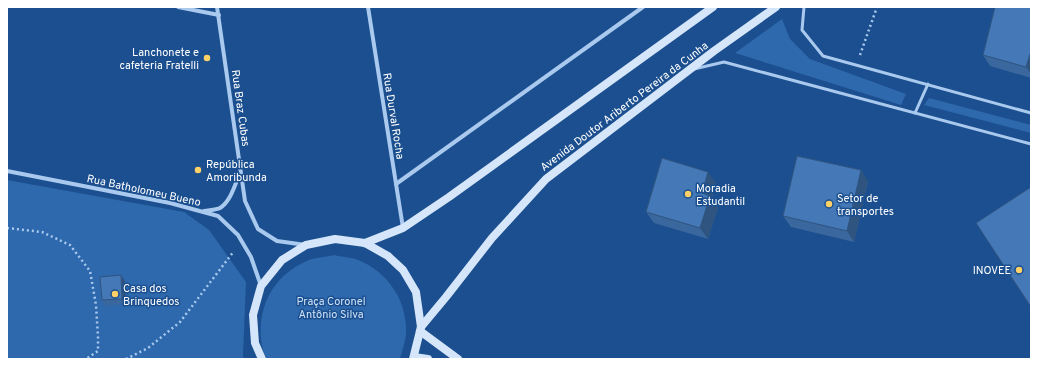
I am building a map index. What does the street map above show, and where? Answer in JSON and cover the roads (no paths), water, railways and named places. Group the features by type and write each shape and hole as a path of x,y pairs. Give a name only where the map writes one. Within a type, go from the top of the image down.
{"main road":[{"path":"365,243 404,228 456,193 713,7"},
{"name":"Avenida Doutor Ariberto Pereira da Cunha","path":"421,329 492,238 546,179 688,71 776,7"},
{"path":"262,359 255,343 253,315 262,286 282,260 306,245 335,239 365,243 388,256 403,270 416,292 421,329 413,358 428,359"},
{"path":"421,329 458,359"}],"street":[{"path":"178,7 219,15"},
{"name":"Rua Braz Cubas","path":"217,7 245,201 258,229 277,241 306,245"},
{"name":"Rua Durval Rocha","path":"368,7 404,228"},
{"path":"396,184 644,7"},
{"name":"Rua Batholomeu Bueno","path":"7,171 170,202 218,216 238,235 251,257 262,286"},
{"path":"202,212 219,209 225,204 241,172"}],"lane":[{"path":"804,7 802,30 823,56 1031,113"},
{"path":"688,71 724,62 1031,144"},
{"path":"915,113 928,84"}],"place":[{"name":"Lanchonete e cafeteria Fratelli","path":"207,58"},
{"name":"República Amoribunda","path":"198,170"},
{"name":"Moradia Estudantil","path":"688,194"},
{"name":"Setor de transportes","path":"829,204"},
{"name":"INOVEE","path":"1019,270"},
{"name":"Casa dos Brinquedos","path":"115,294"}],"park label":[{"name":"Praça Coronel Antônio Silva","path":"331,307"}]}
